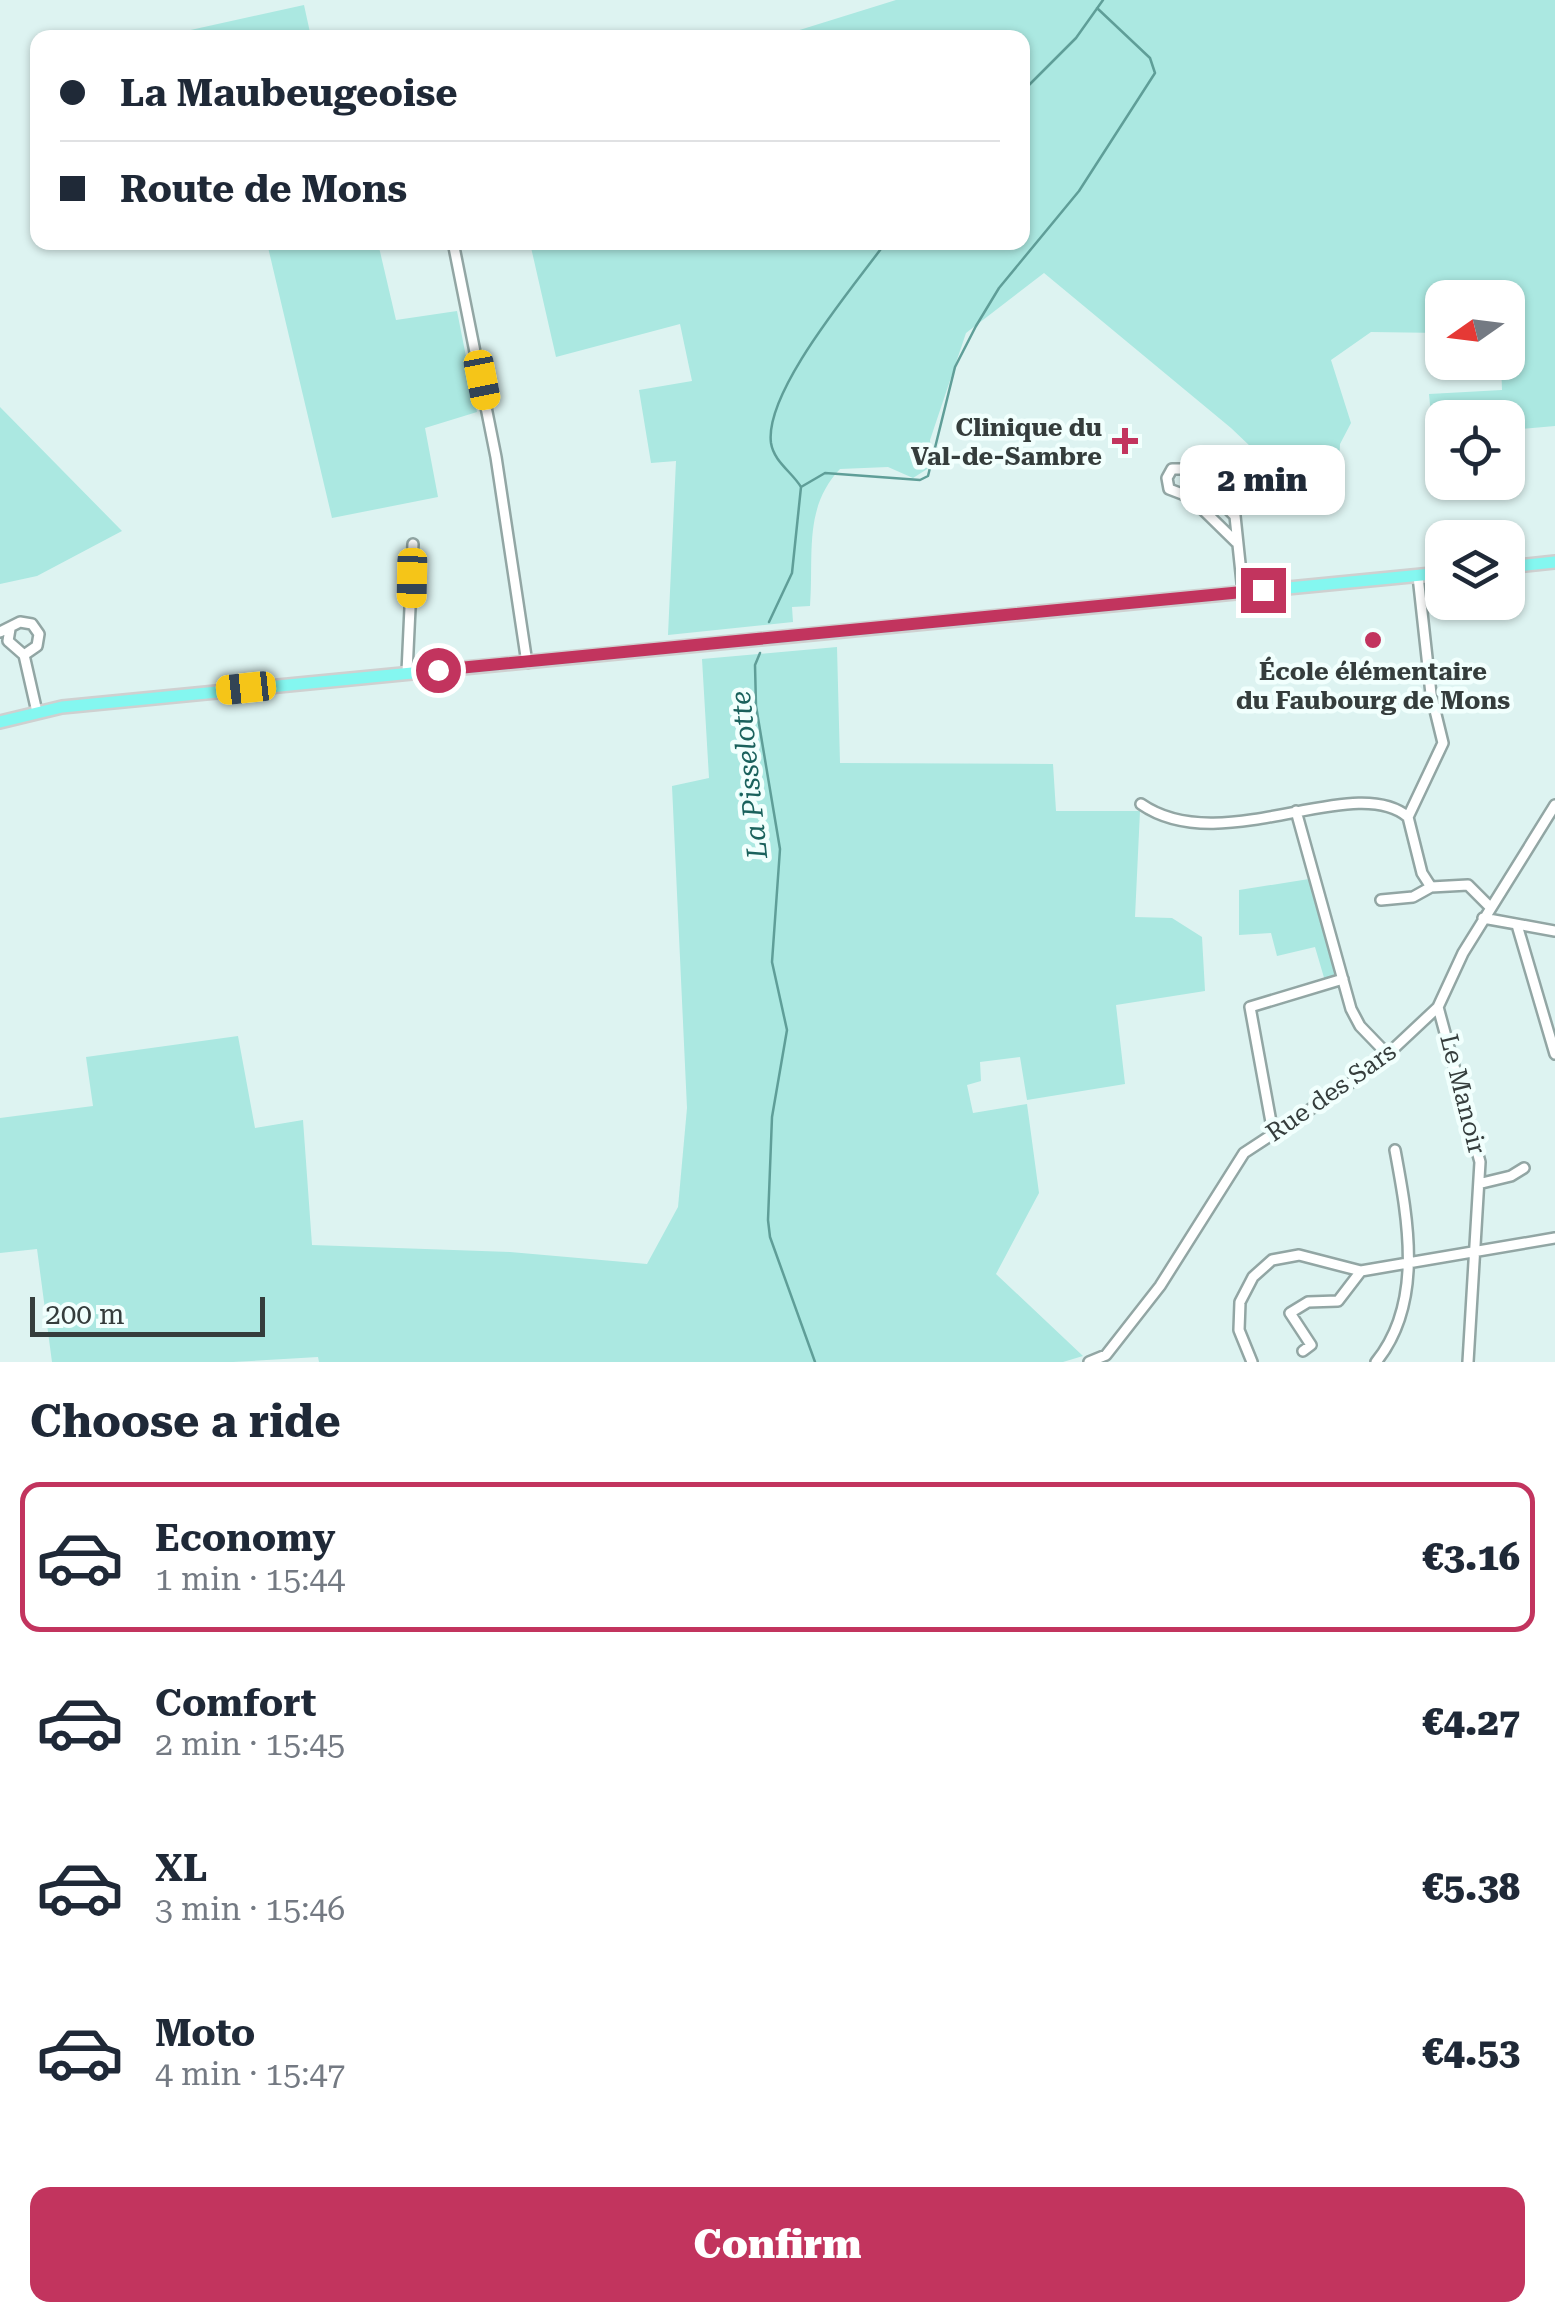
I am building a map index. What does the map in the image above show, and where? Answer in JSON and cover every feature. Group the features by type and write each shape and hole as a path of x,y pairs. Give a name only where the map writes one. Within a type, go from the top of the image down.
{"main road":[{"path":"1525,565 1555,562"},
{"path":"0,722 37,712 407,672 1425,575"}],"street":[{"path":"456,250 496,457 527,663"},
{"path":"1236,542 1184,493 1169,489 1168,473 1182,467 1235,516 1243,592"},
{"path":"1184,493 1192,488 1194,477"},
{"path":"407,672 413,544"},
{"path":"1222,594 1239,574"},
{"path":"1418,576 1432,694 1443,743 1408,817 1422,873 1431,887"},
{"path":"24,655 37,646 40,634 32,624 20,622 5,630 8,641 24,655 37,712"},
{"path":"1141,804 1170,816 1216,826 1296,811 1381,806 1408,817"},
{"name":"Rue des Sars","path":"1089,1362 1108,1358 1160,1286 1244,1153 1388,1055 1438,1007 1483,918 1555,805"},
{"path":"1296,811 1360,1026 1388,1055"},
{"path":"1381,900 1414,898 1431,887 1468,885 1490,907"},
{"path":"1483,918 1555,930"},
{"path":"1516,925 1555,1054"},
{"path":"1272,1133 1250,1007 1343,979"},
{"name":"Le Manoir","path":"1438,1007 1477,1146 1482,1182 1473,1254 1468,1362"},
{"path":"1376,1362 1402,1320 1408,1221 1396,1150"},
{"name":"Le Manoir","path":"1482,1182 1510,1176 1524,1168"},
{"path":"1252,1362 1238,1316 1246,1288 1272,1260 1300,1256 1361,1271 1555,1238"},
{"path":"1311,1345 1286,1316 1308,1302 1338,1301 1361,1271"}],"shaded area":[{"path":"896,0 1555,0 1555,426 1525,429 1525,400 1430,400 1429,394 1502,390 1502,380 1525,380 1525,280 1425,280 1425,333 1371,332 1331,360 1351,423 1340,444 1339,467 1292,486 1231,428 1044,273 966,333 930,440 932,466 913,478 888,467 840,469 828,484 815,516 810,606 792,607 793,622 668,635 676,461 651,463 639,390 692,381 680,324 556,357 532,250 1030,250 1030,30 800,30"},
{"path":"304,5 309,30 191,30"},
{"path":"269,250 380,250 396,320 457,311 477,412 425,428 438,497 332,518"},
{"path":"0,407 122,531 37,576 0,584"},
{"path":"837,647 840,763 1053,764 1056,811 1140,811 1135,917 1172,918 1202,937 1205,991 1116,1005 1125,1084 1027,1100 1020,1057 980,1062 981,1081 967,1085 973,1113 1027,1104 1039,1193 996,1274 1083,1356 1063,1362 319,1362 318,1357 233,1362 52,1362 37,1249 0,1253 0,1118 93,1106 86,1057 238,1036 255,1128 303,1120 312,1245 510,1252 647,1264 678,1207 687,1108 672,786 709,778 702,659"},
{"path":"1309,879 1335,971 1333,978 1325,981 1315,947 1277,956 1271,933 1239,935 1239,890"}],"waterway":[{"name":"La Pisselotte","path":"1030,84 1076,38 1103,0"},
{"path":"801,487 825,473 920,480 928,476 955,367 976,326 999,288 1079,191 1155,73 1150,58 1097,8"},
{"name":"La Pisselotte","path":"769,622 792,573 801,487 773,450 773,421 782,396 814,339 880,250"},
{"name":"La Pisselotte","path":"760,653 755,665 756,706 780,849 772,962 787,1030 772,1117 768,1220 770,1237 815,1362"}],"place":[{"name":"Clinique du Val-de-Sambre","path":"1125,441"},
{"name":"École élémentaire du Faubourg de Mons","path":"1373,640"}],"route":[{"path":"438,670 1263,590"}]}
